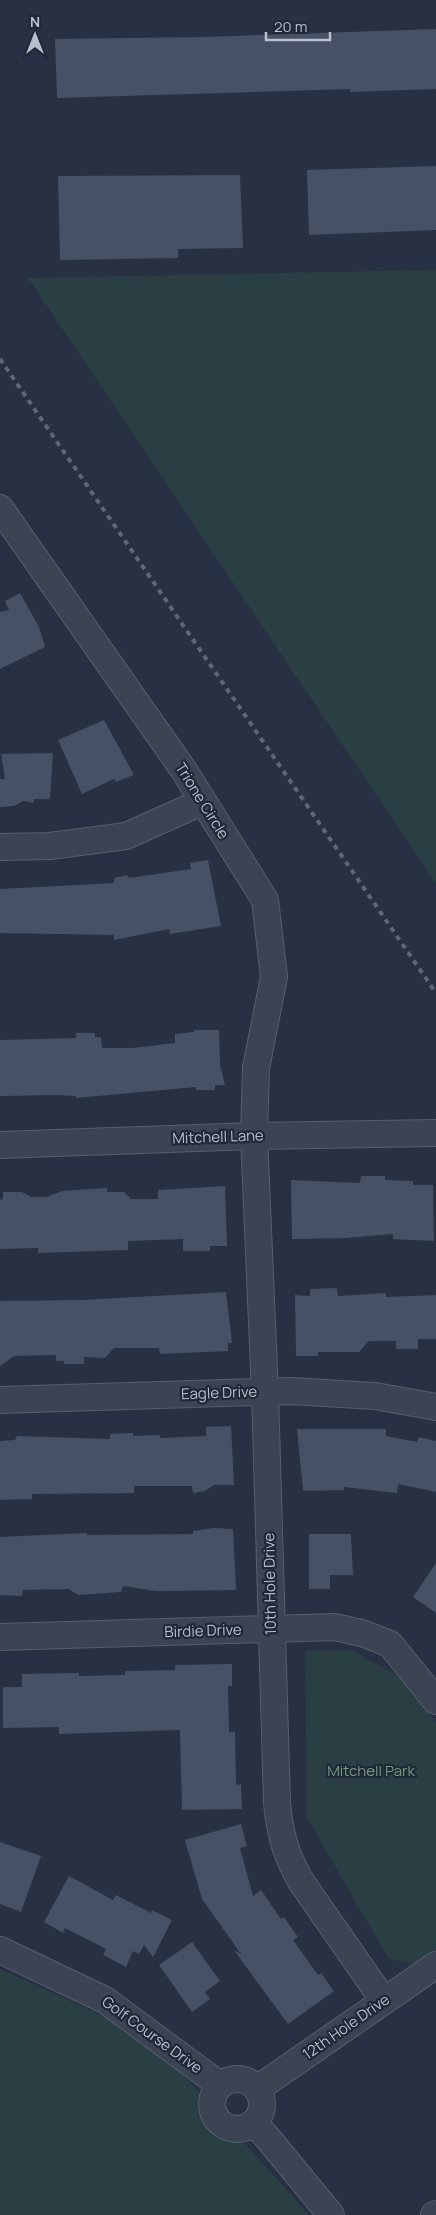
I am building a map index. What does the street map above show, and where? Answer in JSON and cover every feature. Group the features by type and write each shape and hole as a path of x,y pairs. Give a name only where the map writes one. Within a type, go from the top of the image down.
{"street":[{"name":"Trione Circle","path":"2,515 183,768 202,802 265,900 274,978 256,1068 254,1136"},
{"path":"0,847 50,846 126,836 202,802"},
{"name":"Mitchell Lane","path":"0,1145 254,1136 436,1133"},
{"name":"10th Hole Drive","path":"254,1136 265,1392 277,1803 280,1836 289,1860 300,1880 384,2001"},
{"name":"Eagle Drive","path":"0,1400 265,1392 375,1396 436,1407"},
{"name":"Birdie Drive","path":"0,1637 334,1627 362,1633 390,1644 436,1701"},
{"name":"Golf Course Drive","path":"0,1950 104,2000 220,2085"},
{"name":"12th Hole Drive","path":"257,2089 436,1965"},
{"path":"232,2079 241,2079 257,2089 262,2102 262,2110 253,2123 237,2129 221,2124 215,2118 211,2102 213,2094 220,2085 232,2079"},
{"path":"253,2123 332,2215"}],"green space":[{"path":"436,270 436,884 28,278"},
{"name":"Mitchell Park","path":"352,1650 406,1681 436,1723 436,1950 416,1964 389,1959 307,1818 305,1651"},
{"path":"0,1969 110,2019 173,2063 309,2215 0,2215"}],"building":[{"path":"436,29 436,89 350,92 350,89 57,98 55,39 202,37"},
{"path":"436,166 436,230 309,235 307,170"},
{"path":"240,175 243,248 178,249 178,258 60,260 58,176"},
{"path":"20,593 39,627 45,647 0,669 0,612 9,610 5,601"},
{"path":"104,720 134,775 116,782 114,779 82,794 58,740"},
{"path":"53,753 50,799 34,799 34,803 23,801 14,806 0,807 0,779 5,779 1,754"},
{"path":"208,860 221,926 170,934 169,929 114,940 114,935 0,933 0,889 114,883 114,878 127,875 129,878 191,869 190,863"},
{"path":"194,1030 219,1030 220,1065 225,1085 215,1085 215,1090 196,1090 196,1087 76,1098 76,1096 58,1095 0,1096 0,1040 76,1038 76,1033 95,1033 95,1037 101,1037 102,1048 132,1048 175,1043 175,1034 194,1032"},
{"path":"361,1176 385,1176 385,1180 413,1181 413,1185 433,1185 434,1241 393,1239 393,1234 345,1238 292,1239 291,1180 360,1183"},
{"path":"225,1186 227,1246 210,1246 210,1251 183,1251 183,1239 128,1241 128,1250 38,1253 38,1248 0,1249 0,1200 3,1199 3,1192 22,1192 31,1197 47,1197 62,1191 107,1188 107,1192 124,1192 131,1199 158,1199 158,1190"},
{"path":"337,1288 338,1296 386,1293 386,1297 436,1295 436,1339 418,1339 418,1349 396,1349 396,1341 369,1341 359,1352 318,1352 318,1356 296,1356 295,1295 310,1296 310,1289"},
{"path":"226,1292 232,1343 228,1343 228,1351 160,1354 159,1348 114,1348 105,1358 84,1357 84,1364 64,1364 64,1361 56,1361 56,1355 14,1356 0,1366 0,1301 83,1300"},
{"path":"231,1426 234,1485 214,1485 205,1491 193,1493 192,1486 134,1486 134,1493 32,1494 32,1499 0,1500 0,1441 15,1440 17,1436 110,1439 110,1434 133,1433 133,1436 160,1435 160,1438 206,1436 206,1427"},
{"path":"297,1429 386,1429 386,1436 417,1442 419,1437 436,1441 436,1492 398,1484 397,1493 344,1487 344,1490 303,1491"},
{"path":"213,1528 233,1529 236,1590 156,1591 123,1586 121,1592 78,1595 69,1589 23,1590 22,1596 0,1595 0,1537 87,1533 87,1535 193,1534 193,1531"},
{"path":"309,1534 351,1534 353,1575 330,1575 330,1589 309,1589"},
{"path":"436,1563 436,1613 413,1597"},
{"path":"232,1664 232,1686 228,1686 229,1732 235,1732 236,1785 241,1784 242,1809 182,1810 180,1730 59,1734 59,1727 3,1728 3,1687 22,1687 22,1674 79,1673 79,1676 125,1675 125,1671 175,1670 175,1665"},
{"path":"241,1824 247,1846 240,1848 253,1896 261,1890 281,1919 284,1917 298,1937 293,1940 318,1975 321,1973 334,1991 288,2024 234,1950 241,1954 202,1899 185,1840"},
{"path":"0,1842 41,1856 21,1912 0,1904"},
{"path":"69,1876 113,1900 116,1895 151,1913 152,1910 172,1920 153,1957 144,1945 139,1954 133,1951 126,1967 103,1955 106,1949 65,1928 63,1933 44,1922"},
{"path":"192,1942 220,1981 205,1992 210,1999 192,2012 159,1965"}],"railway":[{"path":"0,359 436,993"}]}
